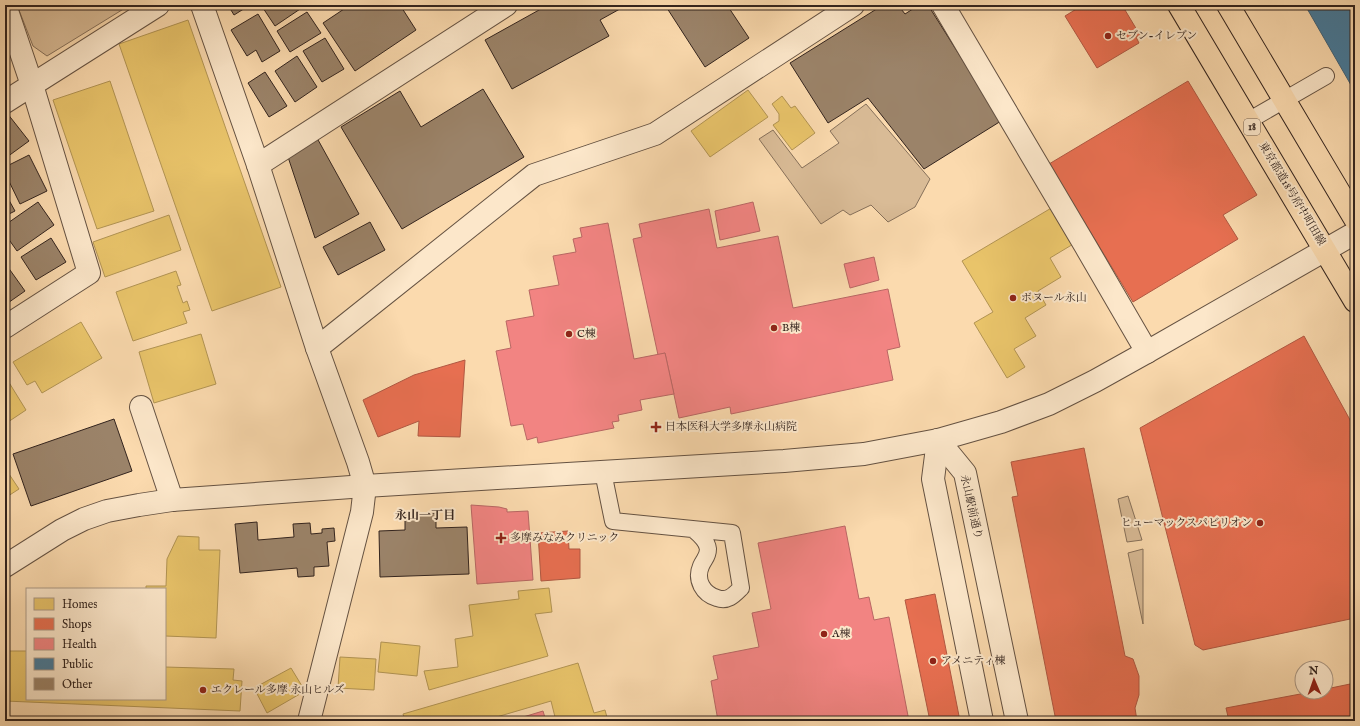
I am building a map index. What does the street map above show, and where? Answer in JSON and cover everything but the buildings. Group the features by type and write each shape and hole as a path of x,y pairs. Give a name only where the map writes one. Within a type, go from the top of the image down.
{"main road":[{"name":"東京都道18号府中町田線","path":"1179,5 1355,301"},
{"path":"1232,7 1284,100 1355,219"}],"street":[{"path":"5,5 32,85 89,273 5,327"},
{"path":"5,102 158,5"},
{"path":"202,5 258,165 317,348 358,462 365,486 362,512 309,721"},
{"path":"258,165 506,5"},
{"path":"317,348 534,175 655,134 853,5"},
{"path":"943,5 1147,352"},
{"path":"5,566 62,530 84,519 114,510 172,500 365,486 784,461 864,454 938,440 1001,422 1049,404 1095,381 1147,352 1355,233"},
{"path":"141,407 172,500"},
{"path":"938,440 933,479 982,721"},
{"name":"永山駅前通り","path":"938,440 965,473 1017,721"},
{"path":"967,646 1000,639"}],"lane":[{"path":"1248,121 1326,76"},
{"path":"603,472 613,521 693,529 732,533 741,588 732,597 719,599 709,595 701,587 699,577 701,566 707,557 708,547 703,538 693,529"}],"shaded area":[{"path":"17,5 130,5 47,56 33,46"},
{"path":"866,104 930,179 915,207 888,222 871,205 850,215 843,210 821,224 759,139 773,130 802,168 839,143 830,131"},
{"path":"1128,496 1142,540 1127,542 1118,499"},
{"path":"1143,549 1143,624 1128,553"}],"place":[{"name":"セブン-イレブン","path":"1108,36"},
{"name":"ボヌール永山","path":"1013,298"},
{"name":"B棟","path":"774,328"},
{"name":"C棟","path":"569,334"},
{"name":"日本医科大学多摩永山病院","path":"656,427"},
{"name":"ヒューマックスパビリオン","path":"1260,523"},
{"name":"多摩みなみクリニック","path":"501,538"},
{"name":"A棟","path":"824,634"},
{"name":"アメニティ棟","path":"933,661"},
{"name":"エクレール多摩 永山ヒルズ","path":"203,690"}],"district":[{"name":"永山一丁目","path":"425,515"}]}
